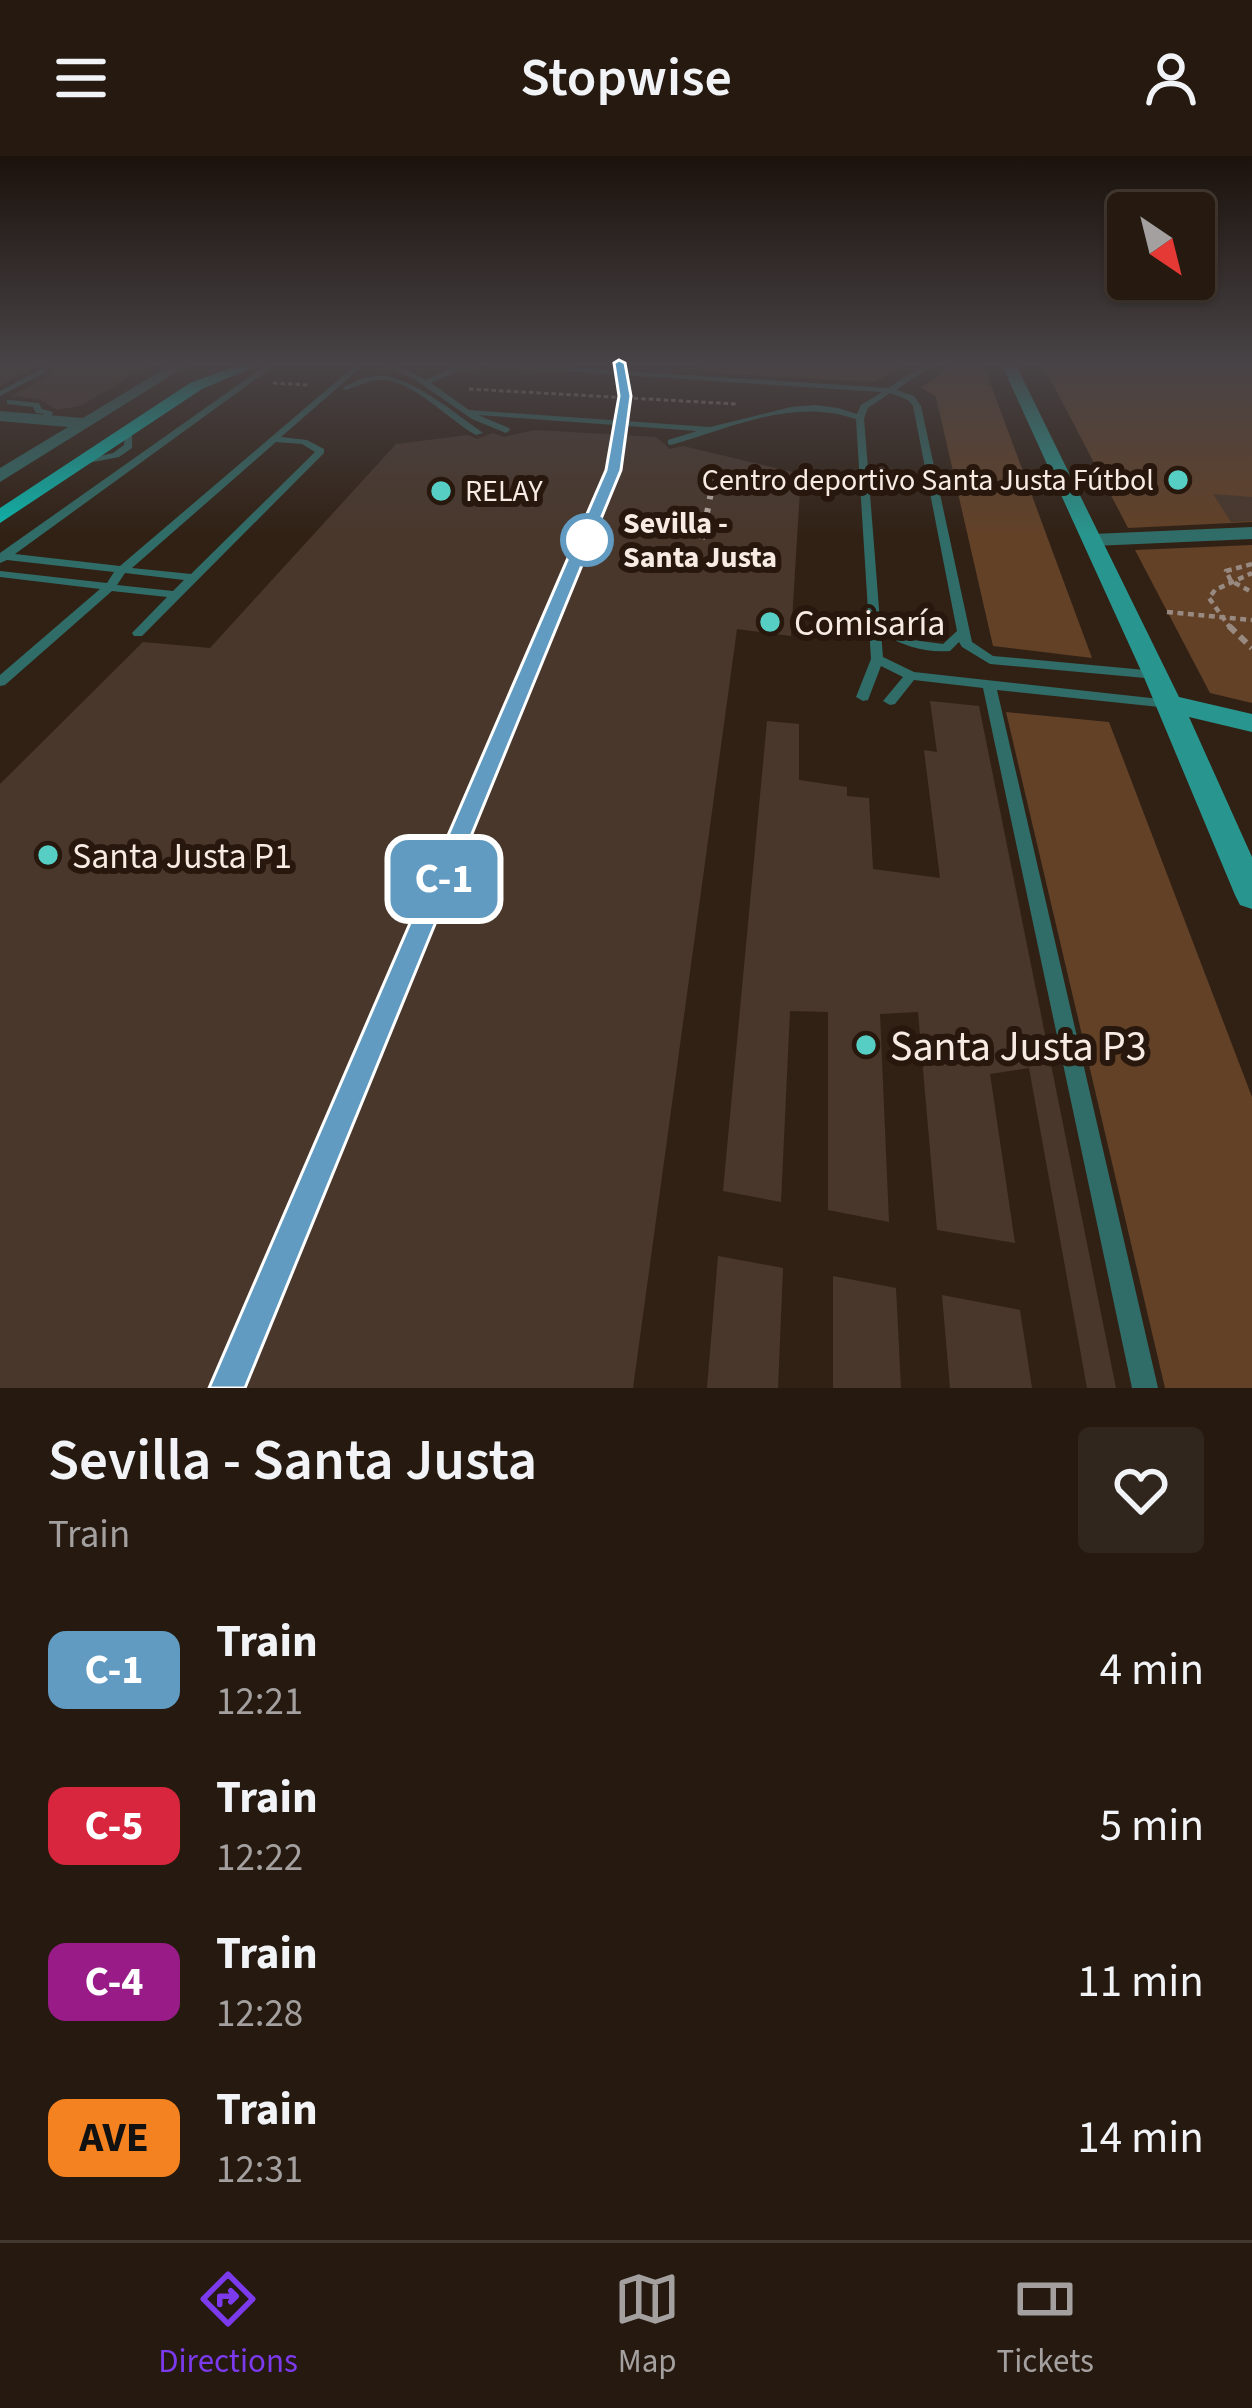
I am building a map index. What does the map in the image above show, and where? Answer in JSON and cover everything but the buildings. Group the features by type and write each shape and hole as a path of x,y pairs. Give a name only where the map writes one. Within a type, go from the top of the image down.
{"main road":[{"path":"0,495 117,420"},
{"path":"0,517 144,420"},
{"path":"1038,420 1252,895"},
{"path":"1168,704 1252,722"}],"street":[{"path":"53,420 87,423"},
{"path":"0,476 91,420"},
{"path":"0,460 23,462"},
{"path":"1094,540 1252,533"}],"lane":[{"path":"2,558 195,420"},
{"path":"0,682 300,420"},
{"path":"279,440 303,420"},
{"path":"461,420 479,433"},
{"path":"486,420 506,430"},
{"path":"585,420 715,430"},
{"path":"671,442 752,420"},
{"path":"860,420 877,658 863,697"},
{"path":"920,420 960,634 974,652 990,660 1156,675"},
{"path":"138,633 319,457 316,445 279,440"},
{"path":"2,558 193,578"},
{"path":"0,574 176,595"},
{"path":"876,624 903,642 925,648 946,648 960,634"},
{"path":"877,658 911,676 1168,704"},
{"path":"890,701 911,676"},
{"path":"989,686 1145,1388"}],"path":[{"path":"1252,564 1229,567 1232,581 1252,592"},
{"path":"1252,573 1209,598 1252,648"},
{"path":"1168,612 1252,620"}],"shaded area":[{"path":"941,420 1004,420 1092,658 993,646"},
{"name":"Centro deportivo Santa Justa Fútbol","path":"1072,420 1252,420 1252,522 1128,528"},
{"path":"1252,545 1252,703 1210,693 1135,550"},
{"path":"1006,712 1109,722 1252,1097 1252,1388 1165,1388"}],"railway":[{"path":"702,539 713,482"}],"train":[{"name":"C-1","path":"230,1388 587,539 614,470 624,420"}],"place":[{"name":"Centro deportivo Santa Justa Fútbol","path":"1178,480"},
{"name":"RELAY","path":"441,491"},
{"name":"Sevilla - Santa Justa","path":"587,540"},
{"name":"Comisaría","path":"770,622"},
{"name":"Santa Justa P1","path":"48,855"},
{"name":"Santa Justa P3","path":"866,1045"}]}
